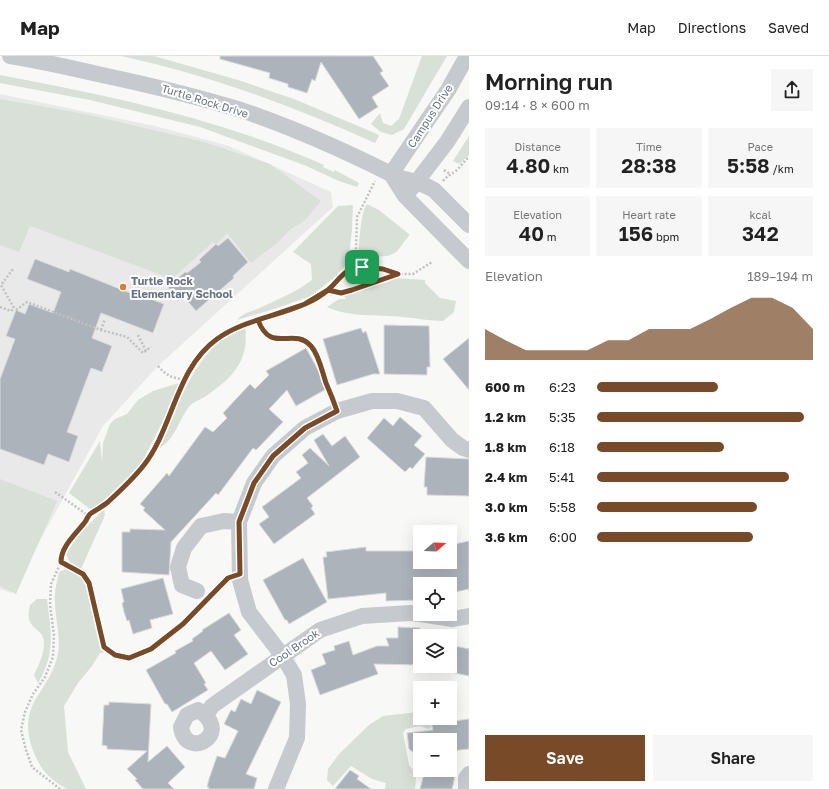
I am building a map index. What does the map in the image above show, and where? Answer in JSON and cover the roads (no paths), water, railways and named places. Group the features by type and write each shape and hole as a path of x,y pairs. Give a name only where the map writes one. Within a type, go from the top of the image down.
{"street":[{"name":"Campus Drive","path":"391,174 448,90 467,56"},
{"name":"Turtle Rock Drive","path":"17,57 47,59 163,88 242,111 314,139 391,174 418,181 434,190 469,225"},
{"path":"405,196 447,142 469,107"},
{"path":"391,174 405,196 469,261"},
{"path":"276,789 296,738 298,704 294,675 282,655 250,612 240,580 239,522 254,483 273,456 305,428 337,411 372,401 396,401 424,408 452,440 463,448 469,450"},
{"path":"197,591 182,585 178,567 184,548 201,526 224,521 239,522"},
{"name":"Cool Brook","path":"206,715 212,706 282,655 320,630 362,616 413,613"},
{"name":"Cool Brook","path":"457,618 469,616"},
{"path":"466,789 465,784 469,774"}],"place":[{"name":"Turtle Rock Elementary School","path":"123,287"}]}
